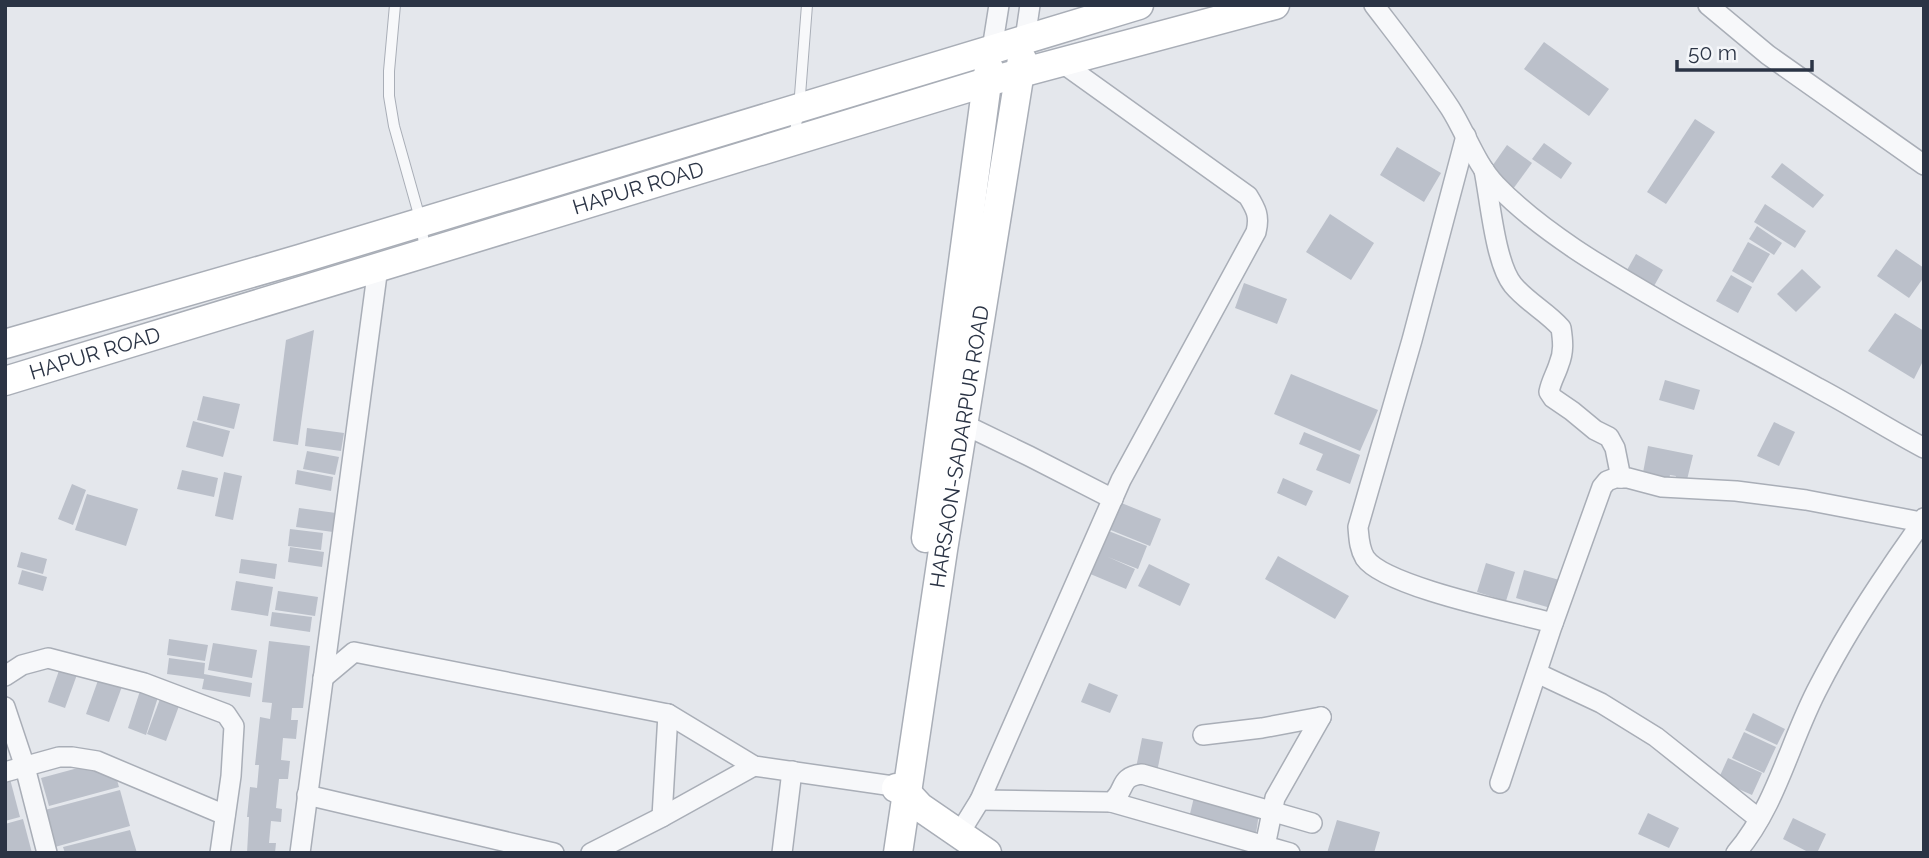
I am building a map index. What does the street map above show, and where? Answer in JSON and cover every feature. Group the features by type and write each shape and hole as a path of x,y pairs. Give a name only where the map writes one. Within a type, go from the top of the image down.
{"main road":[{"name":"HAPUR ROAD","path":"5,344 421,222 1139,5"},
{"name":"HAPUR ROAD","path":"5,381 987,82 1275,5"},
{"name":"HARSAON-SADARPUR ROAD","path":"883,853 900,790 964,424 1025,39"},
{"name":"HARSAON-SADARPUR ROAD","path":"898,853 900,790 992,49"},
{"path":"900,790 987,853"}],"street":[{"path":"992,49 999,5"},
{"path":"1025,39 1030,5"},
{"path":"1374,5 1422,66 1451,110 1484,169 1521,207 1610,272 1924,448"},
{"path":"1708,5 1768,55 1924,165"},
{"path":"959,834 980,800 1121,480 1256,232 1259,218 1248,196 1061,62"},
{"path":"1466,136 1412,340 1358,527 1359,545 1373,566 1390,576 1428,590 1553,623"},
{"path":"1484,169 1498,247 1511,283 1561,328 1563,351 1549,392 1595,430 1609,437 1615,448 1621,478"},
{"path":"300,853 378,267"},
{"path":"964,424 1113,499"},
{"path":"1500,783 1553,623 1602,487 1607,481 1621,478 1662,487 1736,491 1922,520 1838,651 1818,687 1778,782 1745,843 1736,853"},
{"path":"323,678 354,652 668,714 754,766 900,790"},
{"path":"5,676 22,665 48,658 144,683 226,714 234,726 231,776 220,853"},
{"path":"1537,673 1601,703 1656,737 1759,819"},
{"path":"5,707 25,767 47,853"},
{"path":"662,817 668,714"},
{"path":"1203,735 1321,718 1275,798 1265,846"},
{"path":"5,772 59,757 97,761 225,815"},
{"path":"591,853 754,766"},
{"path":"782,853 792,771"},
{"path":"1111,802 1131,775 1142,774 1312,823"},
{"path":"307,795 554,853"},
{"path":"980,800 1111,802 1290,853"}],"lane":[{"path":"395,5 389,96 394,126 421,222 425,253"},
{"path":"794,140 807,5"}],"building":[{"path":"1544,42 1609,89 1589,116 1524,69"},
{"path":"1695,119 1715,132 1666,204 1647,192"},
{"path":"1544,143 1572,163 1561,179 1532,159"},
{"path":"1507,145 1532,163 1513,189 1488,172"},
{"path":"1397,147 1441,173 1424,202 1380,175"},
{"path":"1782,163 1824,195 1813,208 1771,177"},
{"path":"1765,204 1806,231 1795,248 1754,222"},
{"path":"1330,214 1374,243 1351,280 1306,252"},
{"path":"1757,226 1782,243 1774,255 1749,239"},
{"path":"1748,242 1770,254 1753,283 1732,271"},
{"path":"1896,249 1924,268 1924,277 1909,298 1877,276"},
{"path":"1636,254 1663,270 1654,286 1627,270"},
{"path":"1802,269 1821,287 1796,312 1777,294"},
{"path":"1731,275 1752,287 1738,313 1716,301"},
{"path":"1244,283 1287,299 1277,324 1235,308"},
{"path":"1895,313 1924,331 1924,359 1914,379 1868,351"},
{"path":"314,330 298,445 273,441 286,340"},
{"path":"1291,374 1378,410 1360,451 1274,414"},
{"path":"1665,380 1700,390 1694,410 1659,400"},
{"path":"203,396 240,404 234,429 197,420"},
{"path":"193,421 230,431 223,457 186,447"},
{"path":"1774,422 1795,432 1779,466 1757,456"},
{"path":"307,428 344,433 341,451 305,446"},
{"path":"1304,432 1360,455 1350,484 1316,470 1323,454 1299,444"},
{"path":"1648,446 1693,455 1685,488 1674,486 1676,476 1670,475 1668,483 1642,478"},
{"path":"307,451 339,457 335,475 303,469"},
{"path":"182,470 218,478 214,497 177,489"},
{"path":"297,470 333,477 331,491 295,484"},
{"path":"224,472 242,476 233,520 215,516"},
{"path":"1283,478 1313,491 1306,506 1277,493"},
{"path":"72,484 86,490 73,525 58,519"},
{"path":"87,494 138,509 126,546 75,530"},
{"path":"1119,502 1161,519 1150,546 1108,529"},
{"path":"299,508 336,513 333,532 296,527"},
{"path":"290,529 323,533 321,550 288,546"},
{"path":"1106,530 1147,546 1138,569 1108,557 1135,569 1126,589 1088,573"},
{"path":"290,547 324,552 322,567 288,562"},
{"path":"21,552 47,559 43,574 17,567"},
{"path":"1278,556 1349,596 1335,619 1265,579"},
{"path":"241,559 277,564 275,579 239,573"},
{"path":"1486,563 1515,572 1506,601 1477,592"},
{"path":"1149,564 1190,584 1180,606 1138,586"},
{"path":"22,570 47,577 43,591 18,584"},
{"path":"1524,570 1563,581 1554,609 1516,598"},
{"path":"236,581 273,587 268,616 231,610"},
{"path":"278,591 318,597 315,616 275,610"},
{"path":"272,612 312,617 310,632 270,626"},
{"path":"169,639 208,645 205,661 167,655"},
{"path":"269,641 310,646 303,708 292,708 291,720 298,720 296,739 283,738 281,760 290,761 288,779 279,779 276,808 282,809 281,822 271,821 269,843 276,843 275,853 247,853 250,787 257,788 259,765 255,765 260,717 270,719 272,703 262,702"},
{"path":"213,643 257,650 252,678 208,670"},
{"path":"169,658 205,663 204,674 252,683 250,697 202,689 204,679 167,674"},
{"path":"62,662 79,669 65,708 48,702"},
{"path":"101,672 124,681 109,722 86,714"},
{"path":"1089,683 1118,695 1110,713 1081,702"},
{"path":"140,691 158,697 146,735 128,728"},
{"path":"160,699 179,706 166,741 147,734"},
{"path":"1753,713 1785,729 1777,745 1745,730"},
{"path":"1744,732 1776,747 1764,773 1732,758"},
{"path":"1142,738 1163,742 1157,772 1136,768"},
{"path":"1728,758 1762,773 1752,795 1718,780"},
{"path":"89,765 115,773 119,787 49,806 41,778"},
{"path":"10,779 20,817 5,821 5,780"},
{"path":"120,790 130,826 55,847 45,810"},
{"path":"1195,793 1259,813 1256,834 1189,818"},
{"path":"1648,813 1679,828 1669,848 1638,834"},
{"path":"1793,818 1826,834 1817,853 1810,853 1783,839"},
{"path":"23,819 32,853 5,853 5,824"},
{"path":"1337,820 1380,832 1374,853 1327,853"},
{"path":"130,830 137,853 65,853 63,847"}]}
